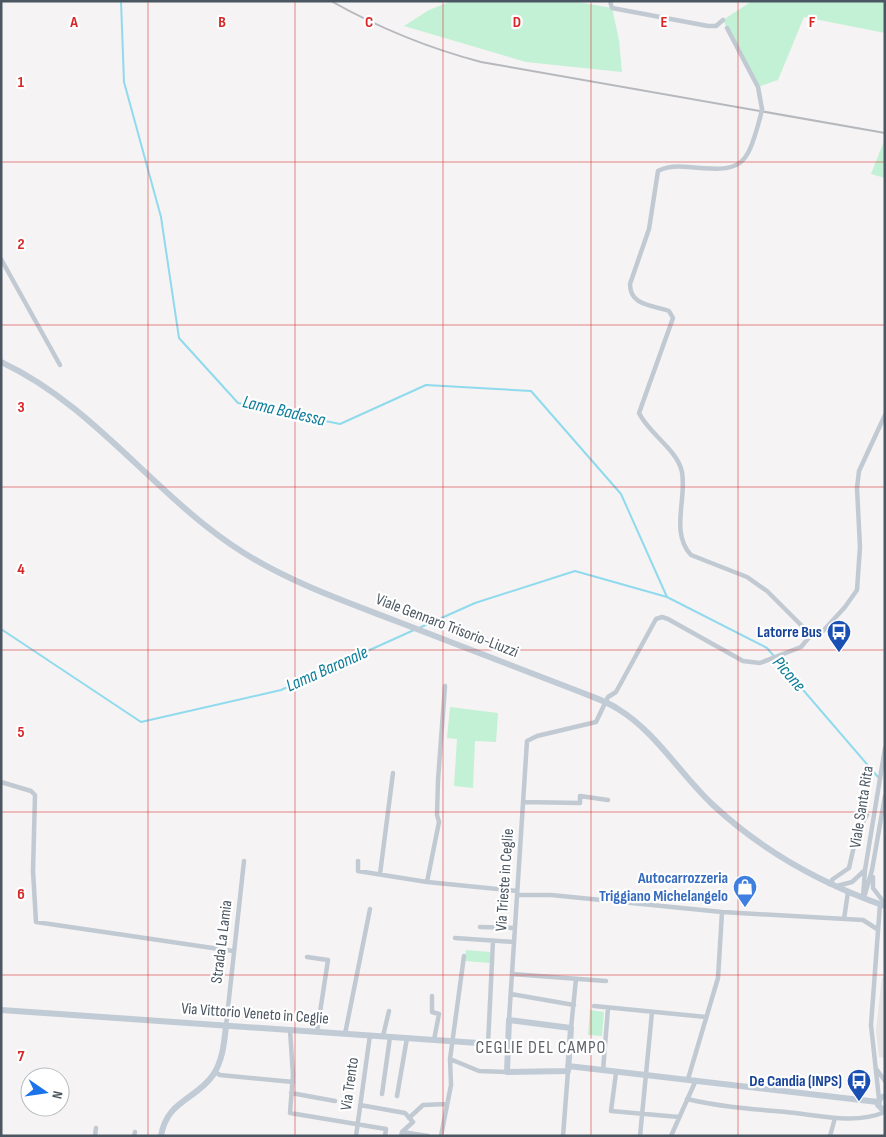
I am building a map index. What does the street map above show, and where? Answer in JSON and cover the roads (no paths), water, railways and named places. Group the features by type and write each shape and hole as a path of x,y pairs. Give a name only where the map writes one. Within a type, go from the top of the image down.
{"main road":[{"name":"Viale Gennaro Trisorio-Liuzzi","path":"1,362 42,384 77,410 169,495 196,518 244,553 310,587 618,709 638,724 711,803 736,824 789,863 832,885 883,905"},
{"name":"Via Vittorio Veneto in Ceglie","path":"1,1010 507,1045"},
{"path":"568,1068 571,1028 509,1020 507,1072 568,1068 688,1079 878,1101 885,1096"},
{"path":"160,1136 169,1113 180,1102 201,1087 215,1072 223,1052 226,1026"},
{"path":"878,1101 879,1109 885,1112"}],"street":[{"path":"610,1 612,8 708,26 716,26 723,20"},
{"path":"726,28 758,87 762,109 760,118 753,144 746,159 736,167 719,169 678,166 658,171 649,229 630,284 632,298 638,302 669,311 672,314 671,324 640,413 682,472 680,524 686,549 691,554 747,577 767,591 811,635"},
{"path":"1,259 60,366"},
{"path":"606,703 608,697 616,692 656,619 662,617 743,661 760,663 801,647 811,635 822,631 845,607 857,590 860,547 857,488 859,471 885,415"},
{"path":"427,882 439,822 437,815 438,780 445,686"},
{"name":"Via Trieste in Ceglie","path":"509,1020 527,741 537,736 596,722 606,703"},
{"name":"Viale Santa Rita","path":"863,898 870,835 885,748"},
{"path":"380,874 393,773"},
{"path":"1,782 32,791 35,795 33,871 36,922 233,951"},
{"path":"523,802 580,803 580,796 608,800"},
{"name":"Viale Santa Rita","path":"872,870 885,796"},
{"path":"865,870 852,882 832,885 833,878 849,868 856,833 867,815"},
{"path":"869,842 877,843"},
{"name":"Strada La Lamia","path":"226,1026 244,861"},
{"path":"358,861 358,871 427,882 517,893 722,912 862,920 878,929"},
{"path":"863,898 872,870"},
{"path":"872,870 873,888 883,905 878,929 871,1025 878,1101"},
{"path":"844,919 848,892"},
{"path":"345,1034 370,909"},
{"path":"688,1079 718,978 722,912"},
{"path":"480,927 515,928"},
{"path":"455,938 514,942"},
{"path":"488,1044 493,941"},
{"path":"441,1136 452,1075 450,1059 464,956"},
{"path":"307,957 328,960 317,1032"},
{"path":"512,974 606,981"},
{"path":"571,1028 576,979"},
{"path":"511,994 574,1005"},
{"path":"432,996 432,1012 439,1014 434,1040"},
{"path":"594,1006 706,1017"},
{"path":"603,1071 608,1008"},
{"path":"383,1036 389,1011"},
{"path":"640,1136 652,1012"},
{"path":"290,1030 293,1082 290,1113 386,1129 386,1136"},
{"name":"Via Trento","path":"356,1136 370,1035"},
{"path":"382,1094 390,1037"},
{"path":"397,1096 407,1038"},
{"path":"450,1059 479,1070 507,1072"},
{"path":"563,1136 568,1068"},
{"path":"876,1069 885,1081"},
{"path":"215,1072 220,1075 293,1082"},
{"path":"616,1073 611,1111 679,1117"},
{"path":"671,1136 696,1080"},
{"path":"292,1093 335,1101"},
{"path":"688,1099 731,1108 835,1118 874,1116 885,1112"},
{"path":"409,1118 422,1105 447,1104"},
{"path":"360,1105 405,1113 413,1122 401,1134"},
{"path":"830,1136 835,1118"},
{"path":"95,1136 96,1128"},
{"path":"401,1134 428,1136"}],"waterway":[{"name":"Lama Badessa","path":"121,1 124,82 161,217 179,338 238,403 340,424 426,385 531,391 621,494 667,597"},
{"name":"Picone","path":"419,628 475,603 575,571 667,597 767,648 878,777"},
{"name":"Lama Baronale","path":"1,629 141,722 281,690 414,630"}],"railway":[{"path":"331,1 367,20 404,36 481,62 885,133"}],"place":[{"name":"Latorre Bus","path":"839,653"},
{"name":"Autocarrozzeria Triggiano Michelangelo","path":"745,908"},
{"name":"De Candia (INPS)","path":"859,1102"}],"district":[{"name":"CEGLIE DEL CAMPO","path":"541,1047"}]}
